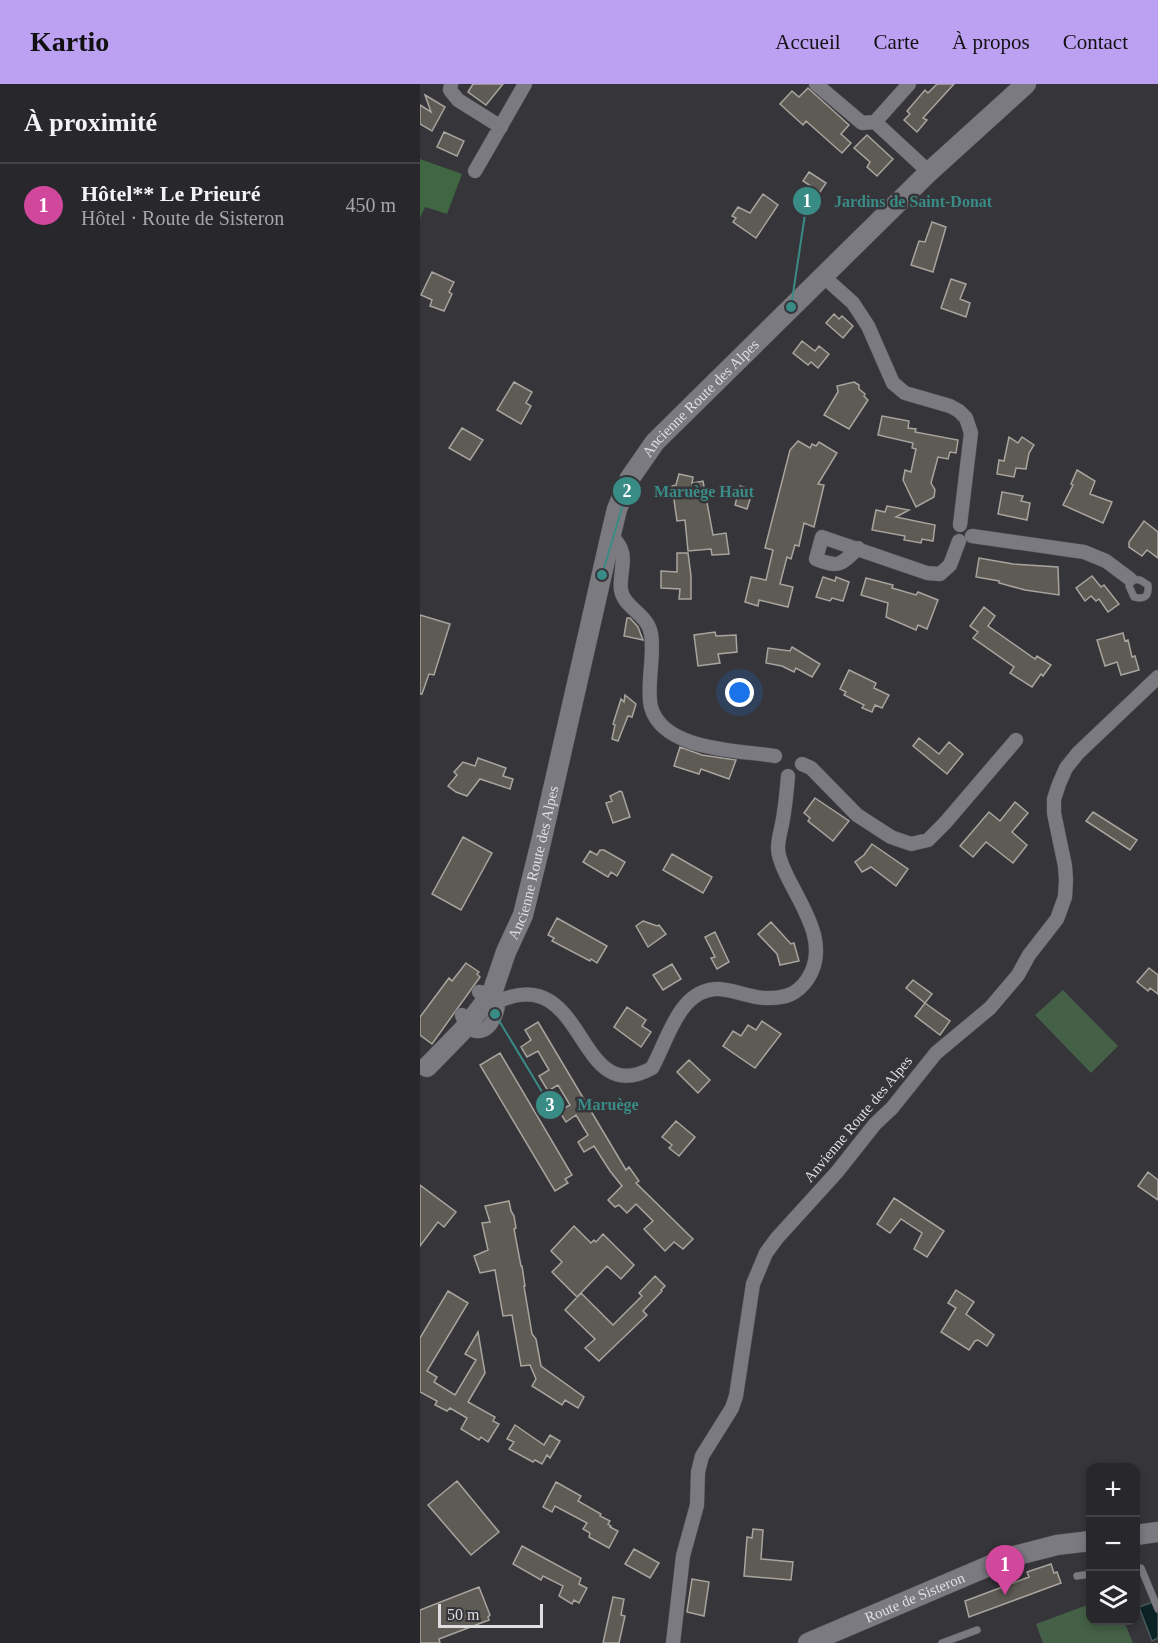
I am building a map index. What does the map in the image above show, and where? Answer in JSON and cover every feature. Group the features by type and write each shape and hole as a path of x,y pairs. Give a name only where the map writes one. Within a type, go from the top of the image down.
{"main road":[{"name":"Ancienne Route des Alpes","path":"424,1072 464,1021 490,995 523,915 617,509 626,486 642,458 655,442 929,172 1026,84"},
{"path":"1140,1534 1158,1532"},
{"name":"Route de Sisteron","path":"808,1643 1010,1557 1057,1545 1086,1541"}],"street":[{"path":"451,84 450,90 458,100 501,127"},
{"path":"475,171 525,84"},
{"path":"816,84 862,123 875,122 909,84"},
{"path":"875,122 929,172"},
{"path":"823,276 853,303 868,326 892,383 906,393 950,406 959,411 966,418 970,433 960,525 970,528 950,565 940,574 927,573 858,548"},
{"path":"611,534 622,550 621,590 625,600 645,619 651,631 651,706 665,729 675,737 723,749 776,756"},
{"path":"966,539 1084,552 1106,561 1130,579"},
{"name":"Anvienne Route des Alpes","path":"673,1643 683,1556 697,1505 698,1472 702,1456 732,1408 736,1396 753,1284 766,1254 777,1238 837,1172 936,1053 990,1008 1018,975 1029,955 1057,920 1065,897 1066,880 1054,813 1054,799 1059,784 1066,768 1078,753 1158,677"},
{"path":"802,764 811,768 856,815 891,837 911,844 928,840 1016,740"},
{"path":"490,995 510,996 526,993 552,1001 571,1021 589,1050 602,1065 617,1074 630,1077 652,1068 673,1021 682,1008 698,995 715,989 735,990 763,998 783,998 798,992 817,962 818,947 810,923 782,864 778,849 788,776"},
{"path":"464,1021 481,1031 488,1026 499,1005 490,995"}],"lane":[{"path":"1140,1568 1142,1568 1158,1609"},
{"path":"1077,1576 1086,1575"},
{"path":"942,1643 977,1630"}],"green space":[{"path":"420,159 462,174 447,214 425,207 420,218"},
{"path":"1063,990 1118,1046 1091,1073 1035,1015"},
{"path":"1086,1605 1086,1625 1126,1625 1133,1643 1043,1643 1036,1624"}],"shaded area":[{"path":"1153,1602 1158,1614 1158,1638 1152,1641 1140,1610 1140,1607"}],"building":[{"path":"473,84 503,84 486,105 468,92"},
{"path":"937,84 954,84 923,118 927,120 917,132 904,120 910,114 907,111 925,90 928,93"},
{"path":"808,88 849,125 841,134 851,143 842,153 806,121 803,125 780,104 792,91 799,97"},
{"path":"425,95 445,107 432,131 420,124 420,105 431,112"},
{"path":"444,132 464,141 457,156 437,147"},
{"path":"867,135 893,159 877,176 867,167 870,162 854,148"},
{"path":"809,172 826,183 820,192 803,181"},
{"path":"763,194 778,205 756,238 733,222 736,218 732,216 738,207 750,213"},
{"path":"932,222 946,227 933,272 911,265 919,241 925,242"},
{"path":"432,272 454,282 449,292 452,294 444,311 430,306 432,300 421,295"},
{"path":"951,279 966,284 960,299 970,303 966,317 941,308"},
{"path":"834,314 839,319 842,316 853,326 843,338 826,323"},
{"path":"802,341 815,351 819,346 829,354 818,368 811,362 808,365 793,353"},
{"path":"514,382 532,392 526,403 531,406 521,424 497,410"},
{"path":"854,382 859,385 859,389 868,400 849,429 824,415 838,392 837,386"},
{"path":"882,416 909,421 908,428 916,429 915,432 958,440 956,453 950,452 948,459 938,457 931,483 935,490 934,497 916,507 903,480 905,470 911,472 916,449 912,448 913,443 878,435"},
{"path":"462,428 483,440 470,460 449,448"},
{"path":"1009,437 1018,443 1022,437 1034,445 1029,453 1026,469 1016,468 1014,477 997,474 999,460 1004,461"},
{"path":"798,441 810,448 812,444 816,446 819,442 837,453 818,484 824,485 814,527 804,523 799,546 795,545 791,559 787,557 780,584 793,587 788,607 759,600 758,606 745,602 751,577 766,580 773,550 765,548 790,450"},
{"path":"1077,470 1095,481 1090,494 1112,502 1103,523 1063,505 1073,485 1071,484"},
{"path":"679,474 693,477 692,483 703,481 713,535 726,533 729,554 712,555 711,549 688,551 685,520 677,521 672,486 676,485"},
{"path":"740,486 753,490 747,509 735,505"},
{"path":"1002,492 1023,496 1021,501 1030,503 1027,520 998,514"},
{"path":"887,506 909,510 896,517 935,525 933,541 922,539 921,543 904,540 905,536 872,530 876,510 885,512"},
{"path":"1144,521 1158,532 1158,558 1147,550 1142,556 1129,547 1129,542"},
{"path":"677,553 688,553 691,599 679,599 680,589 661,588 661,571 677,572"},
{"path":"979,558 1013,564 1058,567 1059,595 1025,590 999,583 999,581 976,577"},
{"path":"1092,576 1101,587 1104,585 1119,604 1108,612 1099,599 1096,601 1091,596 1085,601 1076,588"},
{"path":"823,577 835,581 836,577 849,582 843,601 832,598 830,601 816,597"},
{"path":"866,578 893,585 892,588 916,595 918,592 938,600 927,629 918,625 916,630 886,617 888,603 861,595"},
{"path":"984,607 995,616 988,626 1035,659 1037,656 1051,665 1032,687 1010,673 1014,667 973,638 978,632 970,626"},
{"path":"420,615 450,624 434,675 429,674 422,694 420,694"},
{"path":"627,618 630,618 638,627 643,640 624,636"},
{"path":"715,632 716,636 736,635 737,652 718,654 720,663 698,666 694,635"},
{"path":"1123,633 1125,641 1128,640 1132,657 1135,656 1139,670 1121,675 1117,662 1105,666 1097,640"},
{"path":"792,647 820,664 812,677 796,668 794,672 782,666 766,663 768,648 790,651"},
{"path":"849,670 876,683 874,688 889,695 882,708 875,705 872,712 862,708 864,705 844,695 846,692 840,689"},
{"path":"625,695 636,704 632,717 628,716 618,741 612,739 615,725 613,724 621,699 624,702"},
{"path":"919,738 939,754 949,742 963,754 947,774 913,746"},
{"path":"680,747 702,755 736,760 729,779 701,769 699,774 674,766"},
{"path":"478,758 506,768 503,776 513,779 510,789 480,779 467,796 448,786 457,775 454,772 463,762 475,766"},
{"path":"620,791 630,817 613,823 606,803 612,801 610,796"},
{"path":"815,798 849,821 833,841 808,821 810,818 804,813"},
{"path":"1015,802 1028,813 1012,832 1027,845 1013,863 986,842 973,857 960,846 989,812 1000,821"},
{"path":"1093,812 1137,840 1130,850 1086,821"},
{"path":"463,837 492,853 461,910 432,894"},
{"path":"872,844 908,869 896,886 871,867 862,872 855,862"},
{"path":"600,850 625,862 617,876 611,872 608,877 583,862 590,851 597,855"},
{"path":"672,854 712,877 703,893 663,870"},
{"path":"557,918 607,946 597,963 552,941 554,938 548,935"},
{"path":"643,921 659,925 666,934 648,947 636,926"},
{"path":"771,922 791,944 794,943 799,961 780,965 777,954 758,934"},
{"path":"715,932 729,962 717,969 711,958 715,957 705,937"},
{"path":"466,963 479,972 477,974 480,977 432,1044 420,1035 420,1017 449,978 452,981"},
{"path":"672,964 681,979 663,990 653,975"},
{"path":"1149,968 1158,975 1158,994 1150,988 1148,991 1137,982"},
{"path":"913,980 932,994 925,1003 906,988"},
{"path":"925,1003 950,1021 940,1035 915,1016"},
{"path":"627,1007 646,1020 642,1026 651,1032 641,1047 614,1027"},
{"path":"762,1021 781,1034 755,1068 723,1046 733,1031 741,1036 748,1025 756,1030"},
{"path":"538,1022 626,1170 629,1167 639,1181 636,1183 693,1239 683,1249 674,1242 665,1251 644,1229 653,1221 636,1204 627,1213 619,1205 615,1207 608,1200 622,1186 594,1146 584,1152 578,1142 588,1135 576,1115 566,1122 559,1111 570,1105 558,1085 548,1091 539,1076 549,1070 538,1051 527,1057 521,1047 531,1040 525,1030"},
{"path":"500,1053 572,1175 565,1179 568,1183 555,1191 480,1065"},
{"path":"689,1060 710,1080 698,1093 677,1072"},
{"path":"676,1121 695,1137 679,1156 669,1148 672,1145 662,1137"},
{"path":"1148,1172 1158,1180 1158,1200 1138,1186"},
{"path":"420,1185 456,1212 444,1227 438,1222 420,1246"},
{"path":"894,1198 944,1231 927,1257 914,1249 922,1233 901,1219 890,1233 877,1224"},
{"path":"509,1201 514,1216 516,1228 514,1229 532,1334 536,1339 541,1366 584,1397 578,1408 565,1400 562,1405 532,1386 536,1379 530,1365 521,1366 512,1315 503,1316 495,1270 480,1273 474,1256 488,1250 482,1223 490,1222 485,1206"},
{"path":"574,1226 591,1243 594,1240 596,1242 603,1234 634,1265 621,1279 607,1266 577,1297 552,1272 562,1262 551,1251"},
{"path":"655,1276 665,1286 643,1311 647,1315 599,1361 585,1348 595,1339 565,1310 581,1293 613,1325 642,1296 639,1293"},
{"path":"956,1290 974,1302 966,1314 994,1335 987,1346 978,1340 969,1350 941,1332 956,1308 948,1303"},
{"path":"448,1291 468,1303 427,1371 437,1377 434,1382 455,1395 476,1360 465,1354 478,1332 485,1373 468,1402 495,1417 493,1421 499,1424 488,1442 481,1437 479,1440 461,1429 467,1418 450,1408 447,1411 435,1405 437,1401 420,1392 420,1338"},
{"path":"515,1425 544,1445 550,1435 560,1441 550,1458 547,1455 542,1464 535,1460 533,1462 509,1449 514,1442 507,1439"},
{"path":"457,1481 499,1532 471,1555 428,1505"},
{"path":"556,1482 581,1496 578,1501 610,1521 608,1524 610,1527 618,1531 609,1548 589,1537 590,1533 583,1529 587,1523 555,1506 552,1512 543,1507"},
{"path":"753,1529 763,1530 761,1559 793,1562 791,1580 744,1576 747,1537 752,1538"},
{"path":"522,1546 581,1578 579,1584 587,1588 579,1603 574,1600 572,1604 559,1596 563,1586 543,1576 541,1580 513,1564"},
{"path":"634,1549 659,1563 650,1578 625,1564"},
{"path":"1051,1564 1061,1583 969,1617 965,1601 1029,1577 1027,1572"},
{"path":"692,1579 709,1582 704,1616 687,1612"},
{"path":"479,1587 490,1615 489,1620 439,1639 440,1643 420,1643 420,1610"},
{"path":"613,1597 624,1599 621,1615 625,1616 619,1643 603,1643"}],"place":[{"name":"Jardins de Saint-Donat","path":"791,307"},
{"name":"Maruège Haut","path":"602,575"},
{"name":"Maruège","path":"495,1014"},
{"name":"Hôtel** Le Prieuré","path":"1005,1595"}]}
